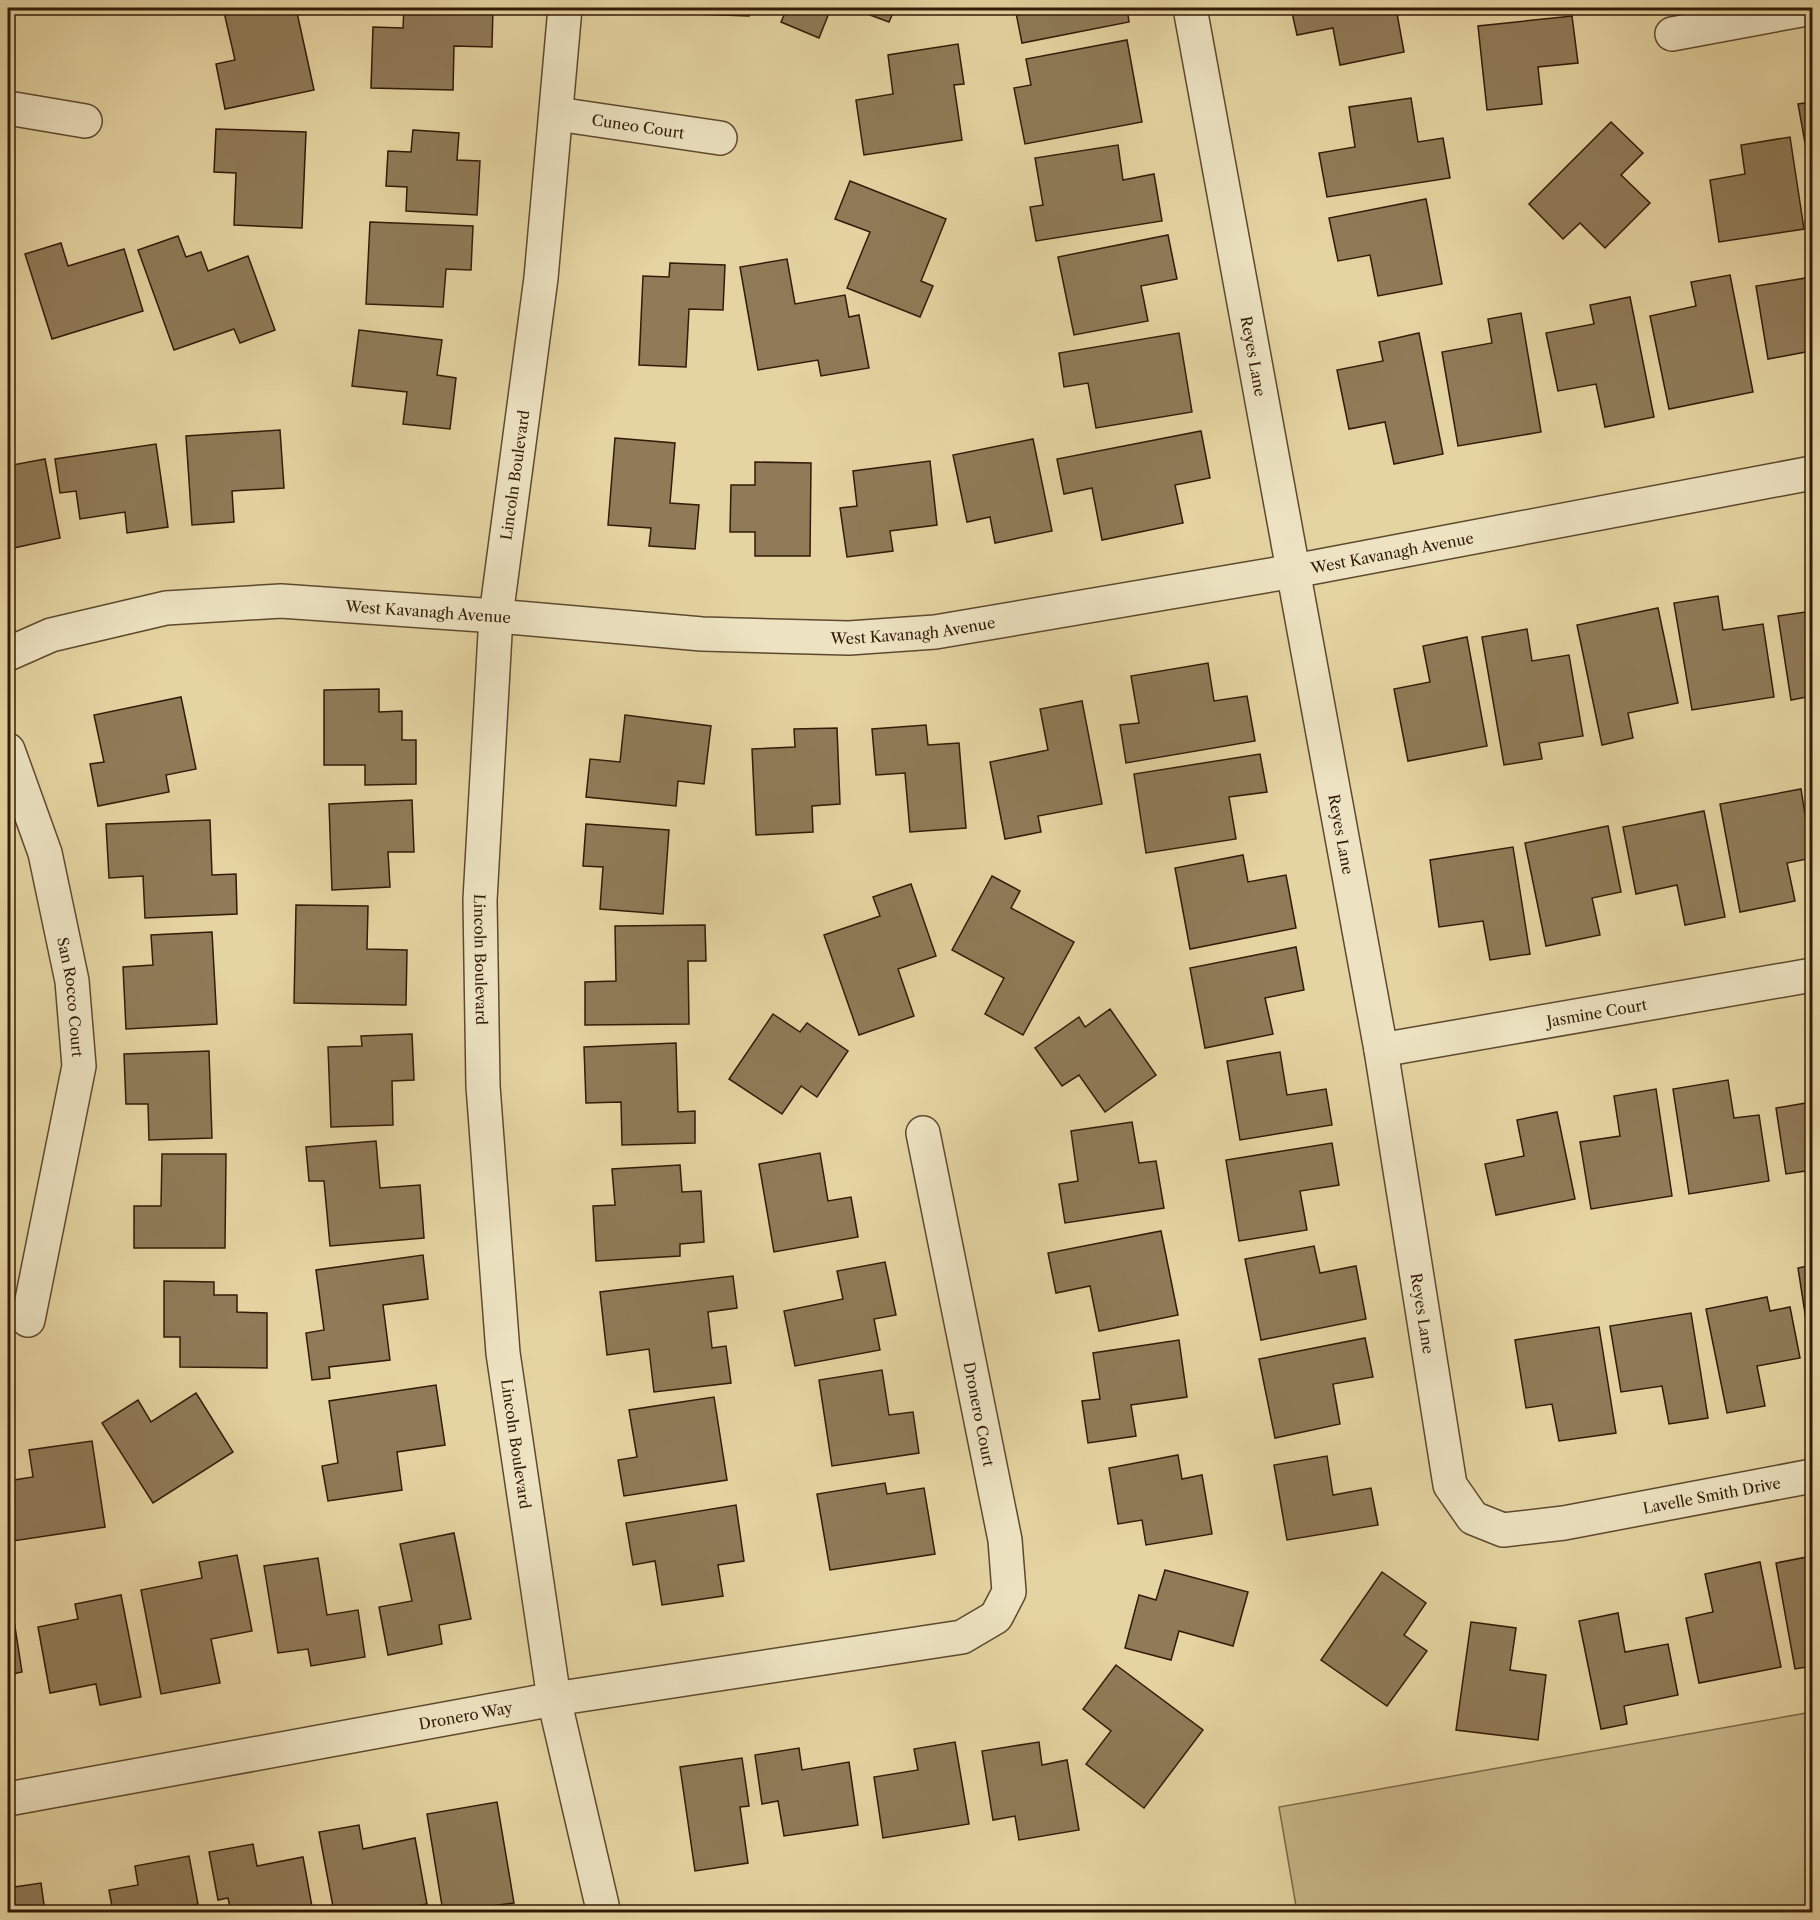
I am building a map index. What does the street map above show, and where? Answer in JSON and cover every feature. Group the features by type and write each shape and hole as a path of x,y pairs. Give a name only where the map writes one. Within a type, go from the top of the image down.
{"street":[{"name":"Lincoln Boulevard","path":"565,8 542,278 496,616 480,900 483,1086 503,1353 555,1699 602,1905"},
{"name":"Reyes Lane","path":"1190,8 1381,1050 1450,1485 1473,1518 1503,1530 1609,1515"},
{"path":"1672,34 1812,8"},
{"path":"8,108 85,121"},
{"name":"Cuneo Court","path":"557,114 720,138"},
{"name":"West Kavanagh Avenue","path":"8,654 51,635 166,608 281,601 496,616 702,634 849,638 935,632 1294,571 1812,473"},
{"name":"San Rocco Court","path":"8,750 45,854 72,981 79,1066 28,1320"},
{"name":"Jasmine Court","path":"1381,1050 1812,975"},
{"name":"Dronero Court","path":"922,1132 1005,1540 1009,1592 996,1617 962,1637 924,1643"},
{"name":"Lavelle Smith Drive","path":"1609,1515 1812,1476"},
{"name":"Dronero Way","path":"8,1799 555,1699 924,1643"}],"shaded area":[{"path":"1812,1712 1812,1912 1297,1912 1279,1807"}],"building":[{"path":"246,8 296,8 314,90 225,109 216,64 235,60 224,12"},
{"path":"404,8 493,8 492,47 454,46 453,90 371,88 373,27 403,28"},
{"path":"665,8 749,8 749,16 665,13"},
{"path":"787,8 831,8 819,38 781,22"},
{"path":"851,8 895,8 889,22"},
{"path":"1015,8 1127,8 1129,22 1022,43"},
{"path":"1291,8 1396,8 1404,52 1340,65 1333,28 1297,35"},
{"path":"1572,16 1578,63 1538,67 1542,104 1487,110 1478,26"},
{"path":"1127,40 1142,122 1025,144 1014,88 1031,85 1026,59"},
{"path":"958,44 964,84 954,85 962,140 864,155 856,100 893,94 888,55"},
{"path":"1411,98 1418,142 1443,138 1450,178 1327,197 1319,153 1355,147 1349,107"},
{"path":"1812,102 1812,182 1798,104"},
{"path":"1611,122 1643,153 1621,175 1650,203 1605,248 1580,223 1563,239 1529,204"},
{"path":"216,129 306,132 302,228 234,225 236,173 214,172"},
{"path":"413,130 459,133 457,160 480,161 477,215 406,211 407,187 386,186 388,151 411,152"},
{"path":"1790,137 1804,229 1719,242 1710,180 1745,174 1741,145"},
{"path":"1118,145 1123,180 1154,174 1162,221 1036,241 1030,207 1043,205 1035,158"},
{"path":"850,181 946,219 921,281 933,286 920,317 847,288 870,232 835,219"},
{"path":"1426,199 1442,284 1378,296 1370,255 1338,261 1329,218"},
{"path":"370,222 473,226 471,270 446,269 443,307 366,304"},
{"path":"1168,235 1177,279 1141,286 1148,321 1074,335 1058,257"},
{"path":"178,236 186,257 201,252 208,271 248,256 275,330 240,343 234,329 174,350 138,250"},
{"path":"61,243 68,266 124,249 143,311 52,339 25,254"},
{"path":"787,259 795,304 845,295 849,317 859,315 869,368 821,376 818,360 758,370 740,267"},
{"path":"670,263 725,265 723,310 689,309 686,367 639,365 643,276 669,277"},
{"path":"1730,275 1753,392 1669,409 1650,316 1696,306 1691,282"},
{"path":"1812,277 1811,386 1806,352 1768,359 1756,286"},
{"path":"1630,297 1654,417 1605,427 1596,384 1558,391 1546,333 1594,324 1590,305"},
{"path":"1521,313 1541,432 1458,446 1442,352 1492,343 1488,319"},
{"path":"359,330 442,340 437,375 456,378 450,429 403,424 407,392 352,386"},
{"path":"1179,333 1192,412 1096,428 1088,383 1064,387 1059,353"},
{"path":"1419,333 1443,454 1394,464 1385,422 1349,429 1337,370 1383,361 1379,342"},
{"path":"280,430 284,488 232,491 234,522 192,525 186,436"},
{"path":"1201,431 1210,478 1175,485 1183,523 1102,540 1092,488 1064,494 1057,459"},
{"path":"615,438 675,443 670,503 699,505 695,549 649,546 651,528 608,525"},
{"path":"1033,439 1052,531 995,543 990,517 967,522 953,455"},
{"path":"8,442 13,465 45,459 60,538 9,549"},
{"path":"156,444 168,527 127,533 125,512 80,519 76,491 60,493 55,459"},
{"path":"930,461 937,525 890,531 893,551 847,557 840,508 857,506 853,471"},
{"path":"755,462 811,463 810,556 755,556 755,532 730,532 731,485 755,485"},
{"path":"1718,596 1723,630 1763,624 1774,697 1692,710 1674,603"},
{"path":"1658,608 1678,703 1628,713 1633,738 1602,745 1577,625"},
{"path":"1812,611 1812,696 1791,700 1778,616"},
{"path":"1527,629 1532,661 1569,655 1583,736 1539,743 1542,759 1504,765 1482,637"},
{"path":"1467,637 1487,746 1408,761 1394,689 1430,682 1423,646"},
{"path":"1208,663 1214,701 1247,696 1255,741 1126,763 1120,725 1139,723 1131,676"},
{"path":"379,689 379,712 402,711 402,740 416,740 416,784 365,785 365,765 324,765 324,690"},
{"path":"181,697 196,769 166,775 169,792 98,806 90,764 104,762 94,715"},
{"path":"1082,701 1102,804 1038,816 1041,832 1005,839 990,762 1048,750 1040,709"},
{"path":"625,715 711,726 704,784 678,781 676,806 586,797 590,759 620,762"},
{"path":"926,725 928,745 959,743 966,828 910,832 905,773 876,775 872,729"},
{"path":"837,728 840,804 812,806 813,832 756,835 752,749 795,747 794,729"},
{"path":"1260,754 1267,792 1229,797 1236,839 1146,853 1134,774"},
{"path":"1801,789 1812,858 1787,863 1795,901 1740,912 1720,804"},
{"path":"412,800 414,852 388,852 390,887 332,890 329,804"},
{"path":"1704,811 1725,917 1685,925 1677,885 1636,894 1623,827"},
{"path":"210,820 212,875 236,874 237,914 145,918 143,876 109,878 106,824"},
{"path":"586,824 669,830 663,914 600,909 603,867 583,866"},
{"path":"1608,826 1621,892 1592,898 1600,935 1546,946 1525,843"},
{"path":"1513,847 1530,954 1490,960 1483,921 1439,927 1430,860"},
{"path":"1243,855 1248,882 1286,875 1296,928 1190,949 1175,868"},
{"path":"992,876 1020,891 1011,908 1074,942 1023,1035 985,1014 1004,978 952,950"},
{"path":"911,884 936,956 898,969 914,1016 859,1035 824,935 880,916 873,897"},
{"path":"296,905 368,906 367,949 407,950 406,1005 294,1003"},
{"path":"705,925 706,961 688,961 689,1024 585,1025 585,982 616,981 615,926"},
{"path":"212,932 217,1024 126,1029 123,967 153,965 151,935"},
{"path":"1296,947 1304,990 1265,998 1273,1034 1205,1048 1190,968"},
{"path":"1110,1009 1156,1075 1105,1112 1079,1075 1062,1086 1035,1048 1079,1017 1085,1027"},
{"path":"773,1014 800,1032 807,1023 848,1051 817,1097 801,1086 782,1114 729,1079"},
{"path":"412,1034 414,1080 392,1081 393,1125 331,1127 328,1047 362,1046 361,1036"},
{"path":"676,1043 678,1112 695,1111 695,1143 622,1145 621,1102 586,1103 584,1047"},
{"path":"209,1051 212,1138 149,1140 148,1104 126,1104 124,1054"},
{"path":"1280,1052 1287,1095 1326,1089 1332,1125 1240,1140 1227,1061"},
{"path":"1728,1080 1734,1118 1759,1115 1769,1181 1689,1194 1673,1089"},
{"path":"1656,1089 1672,1196 1591,1209 1580,1142 1620,1136 1614,1096"},
{"path":"1812,1102 1812,1170 1786,1174 1776,1108"},
{"path":"1557,1112 1575,1199 1496,1215 1485,1164 1524,1156 1517,1120"},
{"path":"1132,1122 1139,1163 1156,1161 1164,1208 1065,1223 1059,1184 1078,1181 1071,1131"},
{"path":"376,1141 380,1188 420,1185 424,1238 330,1246 324,1181 309,1181 306,1147"},
{"path":"1332,1143 1339,1185 1300,1191 1307,1230 1239,1241 1226,1160"},
{"path":"820,1153 828,1201 851,1197 858,1237 774,1252 759,1164"},
{"path":"162,1154 226,1154 225,1248 134,1248 134,1206 161,1206"},
{"path":"680,1165 682,1192 701,1191 704,1242 680,1244 680,1256 596,1261 593,1206 615,1205 612,1169"},
{"path":"1161,1231 1178,1315 1099,1331 1090,1286 1056,1293 1048,1253"},
{"path":"1314,1246 1320,1273 1356,1266 1366,1319 1261,1340 1245,1259"},
{"path":"423,1255 428,1299 383,1305 390,1360 329,1367 330,1378 312,1380 306,1333 324,1330 316,1270"},
{"path":"885,1262 896,1315 874,1319 880,1350 795,1366 784,1311 843,1299 837,1271"},
{"path":"1812,1265 1812,1359 1798,1268"},
{"path":"733,1276 737,1308 708,1312 712,1348 726,1346 731,1383 654,1392 649,1349 607,1355 600,1292"},
{"path":"164,1281 214,1282 214,1295 237,1295 237,1312 267,1313 267,1368 180,1367 180,1337 164,1337"},
{"path":"1767,1297 1770,1311 1790,1307 1800,1358 1757,1366 1765,1406 1727,1413 1706,1309"},
{"path":"1691,1313 1708,1418 1669,1424 1662,1386 1621,1392 1610,1326"},
{"path":"1599,1327 1616,1433 1559,1441 1552,1404 1526,1408 1515,1340"},
{"path":"1365,1338 1373,1377 1333,1384 1340,1424 1275,1438 1259,1359"},
{"path":"1179,1340 1187,1397 1131,1405 1136,1436 1088,1443 1082,1401 1100,1399 1093,1353"},
{"path":"882,1370 889,1415 913,1412 919,1453 832,1466 819,1380"},
{"path":"436,1385 445,1445 397,1452 402,1490 328,1501 322,1466 338,1463 329,1401"},
{"path":"196,1393 233,1452 153,1503 102,1423 138,1400 151,1422"},
{"path":"714,1397 727,1480 624,1496 618,1460 637,1457 629,1410"},
{"path":"92,1441 105,1527 13,1541 8,1481 33,1477 29,1450"},
{"path":"1178,1455 1182,1479 1202,1475 1212,1534 1146,1545 1142,1520 1118,1524 1109,1468"},
{"path":"1327,1456 1333,1495 1371,1488 1378,1525 1287,1540 1274,1465"},
{"path":"885,1483 887,1494 924,1488 935,1554 830,1570 817,1494"},
{"path":"736,1505 744,1561 718,1565 723,1596 662,1605 655,1561 633,1565 626,1523"},
{"path":"454,1533 471,1619 439,1625 442,1644 388,1655 379,1607 412,1601 400,1544"},
{"path":"237,1555 252,1631 211,1639 220,1683 161,1694 141,1590 202,1578 199,1562"},
{"path":"1812,1556 1812,1666 1795,1669 1776,1563"},
{"path":"318,1558 327,1615 358,1610 365,1657 311,1666 308,1649 278,1653 264,1566"},
{"path":"1760,1562 1781,1667 1699,1683 1686,1618 1713,1612 1705,1574"},
{"path":"1165,1570 1248,1592 1233,1646 1179,1631 1171,1660 1125,1648 1139,1595 1156,1600"},
{"path":"1382,1572 1426,1603 1404,1635 1427,1651 1387,1706 1321,1660"},
{"path":"10,1595 22,1672 8,1675 8,1596"},
{"path":"121,1595 141,1697 100,1705 96,1684 50,1693 38,1627 78,1619 75,1604"},
{"path":"1618,1613 1625,1652 1668,1644 1678,1695 1624,1706 1627,1724 1601,1729 1579,1621"},
{"path":"1471,1622 1516,1628 1510,1670 1546,1675 1538,1740 1456,1730"},
{"path":"1116,1665 1203,1730 1144,1808 1086,1764 1111,1731 1083,1709"},
{"path":"955,1742 969,1824 883,1838 874,1777 918,1770 914,1749"},
{"path":"1039,1742 1042,1765 1067,1760 1079,1830 1019,1840 1015,1816 993,1820 982,1751"},
{"path":"799,1748 802,1770 849,1762 858,1825 784,1836 778,1801 762,1804 755,1755"},
{"path":"742,1758 749,1806 740,1807 748,1863 695,1871 680,1767"},
{"path":"497,1802 514,1903 443,1912 427,1814"},
{"path":"359,1825 363,1849 415,1838 427,1904 383,1912 334,1912 319,1832"},
{"path":"253,1844 257,1866 303,1857 313,1912 231,1912 228,1898 218,1900 209,1852"},
{"path":"189,1856 198,1904 170,1910 170,1912 113,1912 109,1890 138,1885 135,1866"},
{"path":"41,1883 45,1912 8,1912 8,1888"}]}
